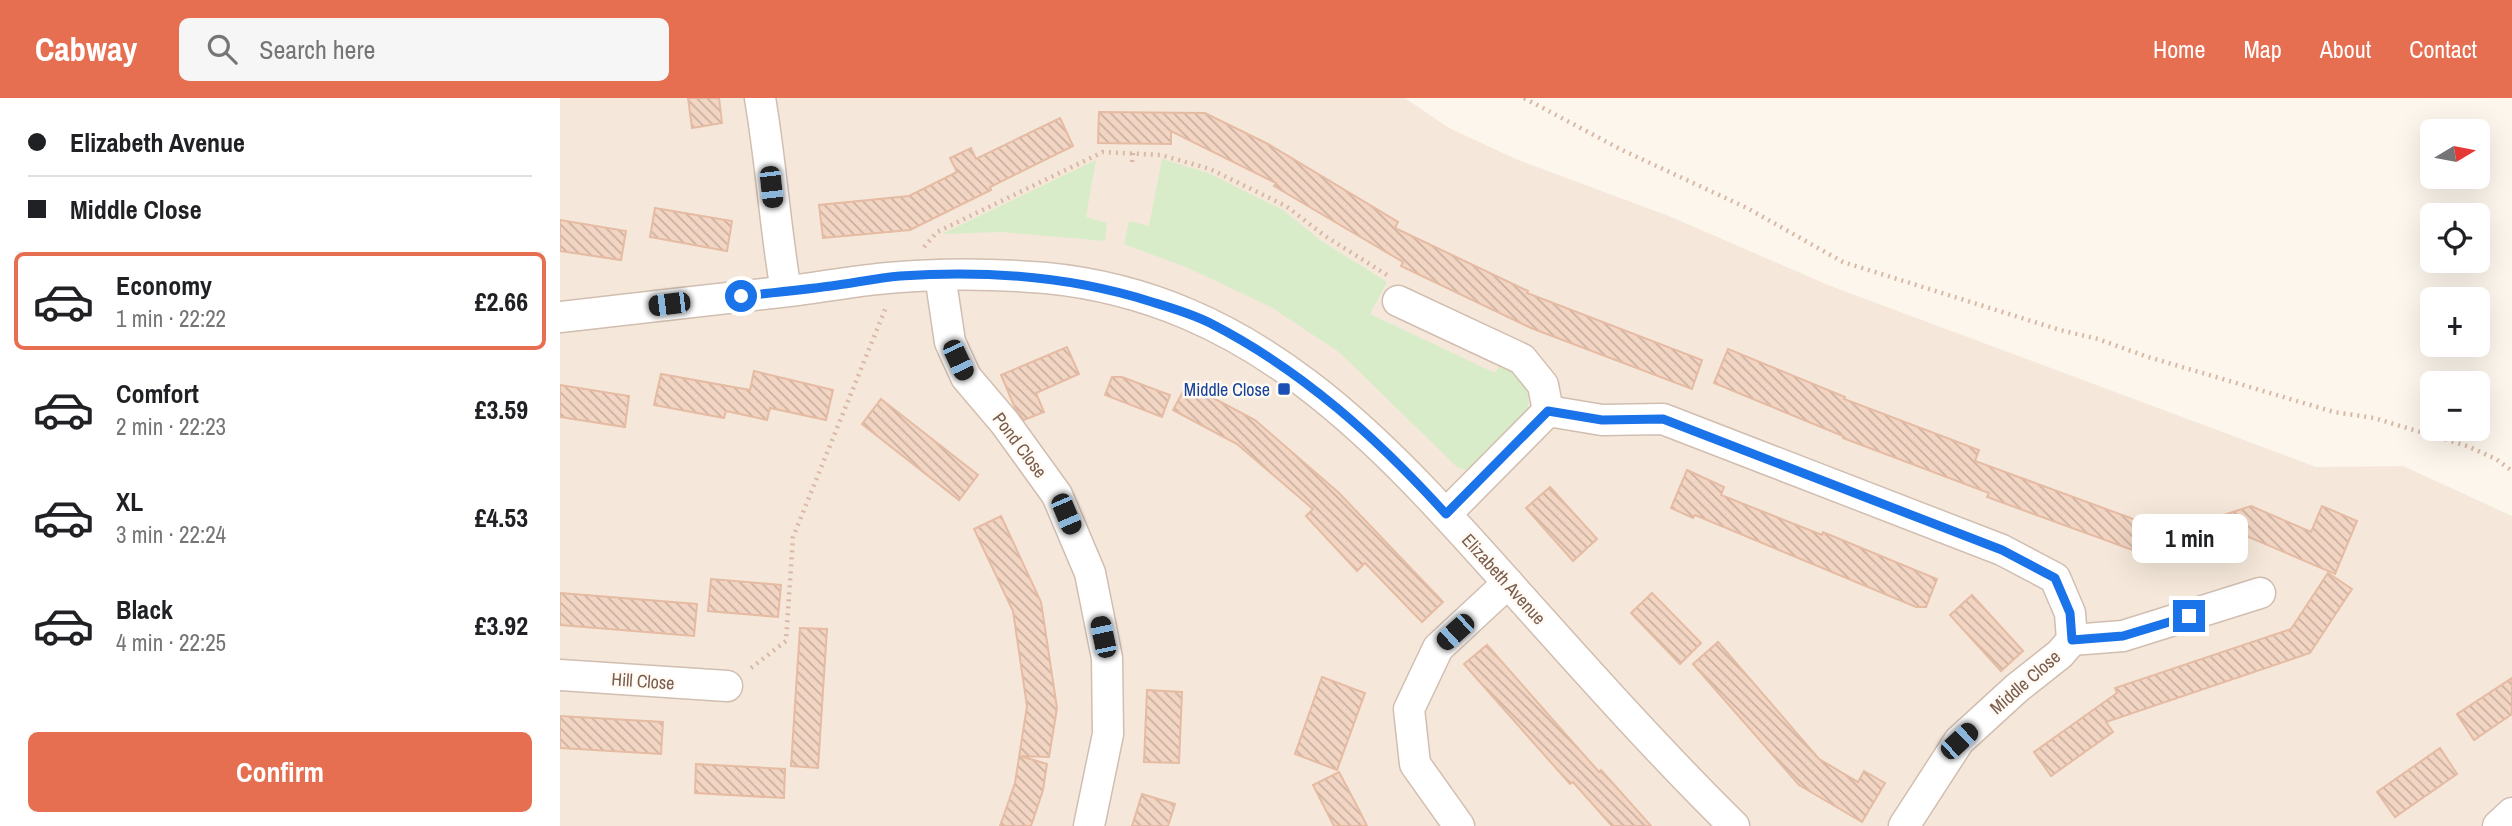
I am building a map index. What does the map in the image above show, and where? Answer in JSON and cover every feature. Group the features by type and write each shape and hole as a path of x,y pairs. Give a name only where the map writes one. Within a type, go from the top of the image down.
{"street":[{"path":"760,98 776,239 786,291"},
{"name":"Elizabeth Avenue","path":"560,317 898,276 940,275 1010,276 1081,284 1112,290 1190,314 1282,365 1338,408 1401,466 1629,719 1734,826"},
{"name":"Pond Close","path":"940,275 950,342 966,377 1005,423 1057,495 1090,573 1107,659 1108,734 1089,826"},
{"path":"1398,301 1522,359 1543,385 1548,411 1446,514"},
{"name":"Middle Close","path":"1548,411 1602,420 1663,419 2002,550 2055,578 2070,613 2072,640 2060,654 2017,688 1959,741 1905,826"},
{"path":"1459,826 1415,764 1409,709 1438,648 1508,583"},
{"name":"Middle Close","path":"2072,640 2123,636 2260,593"},
{"name":"Hill Close","path":"560,675 727,686"},
{"path":"2498,826 2512,813"}],"path":[{"path":"1524,98 1632,155 1748,208 1843,262 2334,412 2374,418 2467,446 2496,458 2512,471"},
{"path":"727,686 786,641 793,537 898,276 937,232 1103,152 1161,155 1210,169 1286,206 1325,236 1388,276 1398,301"},
{"path":"1132,162 1133,153"}],"shaded area":[{"path":"560,98 1405,98 1449,128 1518,160 1669,216 1828,285 2316,467 2403,466 2512,516 2512,826 560,826"}],"green space":[{"path":"1162,159 1208,173 1283,210 1320,240 1387,282 1370,314 1495,373 1502,360 1509,364 1527,389 1526,414 1474,466 1465,470 1457,467 1339,352 1271,307 1188,268 1124,244 1129,221 1149,226"},
{"path":"1096,160 1086,217 1107,223 1105,241 1002,232 942,234"}],"building":[{"path":"688,98 719,98 722,123 692,128"},
{"path":"1099,112 1205,113 1268,144 1398,222 1395,228 1528,291 1527,293 1702,360 1692,389 1531,328 1401,266 1403,262 1274,186 1276,183 1171,131 1171,144 1098,143"},
{"path":"1060,118 1073,146 990,187 991,190 910,230 823,238 819,205 909,196 957,172 950,158 971,148 976,159"},
{"path":"655,208 732,221 727,251 650,237"},
{"path":"560,220 626,231 621,260 560,251"},
{"path":"1067,347 1079,374 1036,393 1044,412 1024,420 1015,408 1001,375"},
{"path":"1728,349 1845,397 1844,399 1979,450 1975,461 2147,524 2138,552 1987,497 1989,493 1843,438 1714,383"},
{"path":"754,371 833,390 826,420 770,408 767,420 726,411 724,418 654,405 661,374 750,390"},
{"path":"1112,377 1122,377 1170,395 1162,417 1105,395"},
{"path":"1187,384 1255,420 1339,493 1443,602 1422,622 1365,563 1357,571 1306,516 1313,509 1237,444 1173,410"},
{"path":"560,385 629,396 625,427 560,417"},
{"path":"881,399 978,475 959,500 862,424"},
{"path":"1687,470 1724,487 1721,495 1822,535 1823,532 1937,579 1926,607 1916,607 1695,515 1693,518 1671,508"},
{"path":"1550,487 1597,539 1573,561 1526,508"},
{"path":"2251,506 2311,532 2322,506 2357,521 2335,574 2249,537 2175,562 2166,534"},
{"path":"1001,516 1041,602 1057,708 1049,757 1020,756 1047,764 1043,790 1031,826 1000,826 1015,783 1027,706 1013,611 974,529"},
{"path":"2328,573 2352,589 2310,653 2106,722 2113,732 2051,776 2034,752 2117,693 2115,688 2291,629"},
{"path":"711,579 781,585 778,617 708,611"},
{"path":"560,593 697,604 694,636 560,625"},
{"path":"1652,593 1701,643 1680,664 1631,613"},
{"path":"1972,595 2023,651 2001,671 1950,615"},
{"path":"800,628 827,629 818,768 791,766"},
{"path":"1718,642 1819,759 1858,782 1864,771 1885,783 1862,822 1799,785 1693,664"},
{"path":"1487,645 1599,772 1601,770 1651,826 1612,826 1573,782 1570,784 1464,664"},
{"path":"1322,677 1365,693 1337,770 1295,754"},
{"path":"2512,678 2512,714 2474,740 2457,714"},
{"path":"1147,690 1182,692 1179,763 1144,762"},
{"path":"560,716 663,722 661,754 560,748"},
{"path":"2440,748 2457,774 2395,817 2377,792"},
{"path":"696,764 785,769 784,798 695,793"},
{"path":"1339,772 1367,826 1334,826 1313,785"},
{"path":"1142,794 1175,804 1168,826 1132,826"}],"place":[{"name":"Middle Close","path":"1284,389"}],"route":[{"path":"741,296 898,276 940,275 1047,279 1112,290 1190,314 1282,365 1338,408 1401,466 1446,514 1548,411 1602,420 1663,419 2002,550 2055,578 2070,613 2072,640 2123,636 2189,616"}]}
